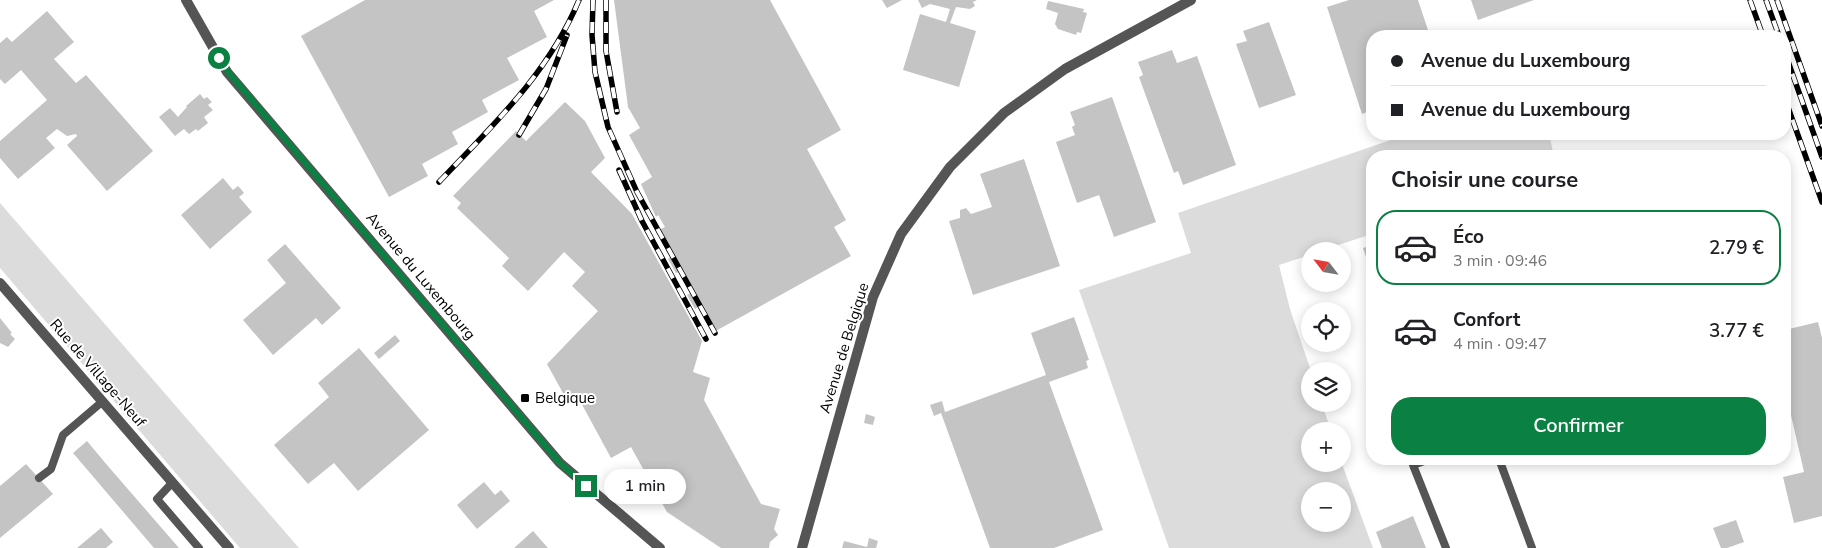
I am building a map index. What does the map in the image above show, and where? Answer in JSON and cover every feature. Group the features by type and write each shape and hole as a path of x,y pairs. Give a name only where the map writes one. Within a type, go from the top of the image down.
{"street":[{"name":"Avenue du Luxembourg","path":"186,0 228,72 560,463 660,548"},
{"name":"Avenue de Belgique","path":"802,548 873,297 901,234 950,167 1004,113 1065,69 1191,0"},
{"name":"Rue de Village-Neuf","path":"0,283 229,548"}],"lane":[{"path":"39,478 51,469 63,435 103,401"},
{"path":"1412,465 1446,548"},
{"path":"1501,465 1532,548"},
{"path":"172,482 157,499 199,548"}],"shaded area":[{"path":"1391,140 1550,140 1553,150 1366,150 1366,236 1348,242 1301,242 1301,258 1279,265 1290,309 1301,341 1301,352 1305,352 1308,362 1301,362 1301,412 1325,412 1328,422 1301,422 1301,472 1345,472 1349,482 1301,482 1301,532 1351,532 1351,488 1373,548 1169,548 1079,290 1191,253 1178,213"},
{"path":"0,203 299,548 240,548 0,268"}],"building":[{"path":"365,0 554,0 534,11 547,37 507,58 519,80 482,100 488,112 452,132 458,144 422,164 428,176 389,197 301,36"},
{"path":"614,0 770,0 841,130 807,149 846,220 834,227 851,256 712,333 698,307 695,309 687,295 691,293 679,272 676,273 668,259 671,257 657,231 665,227 658,215 656,217 641,184 652,177 629,135 640,128 628,107"},
{"path":"882,0 902,0 887,8"},
{"path":"918,0 977,0 973,2 975,6 970,9 956,7 950,23 976,31 959,87 903,70 920,14 946,22 950,9 930,4 922,8"},
{"path":"1349,0 1418,0 1428,30 1366,30 1366,112 1362,114 1327,7"},
{"path":"1471,0 1534,0 1478,20"},
{"path":"1048,1 1084,9 1083,12 1087,13 1081,33 1077,32 1076,35 1058,29 1055,24 1058,13 1046,9"},
{"path":"47,11 74,42 54,59 76,83 86,75 153,151 107,191 67,145 77,136 76,134 67,136 57,129 46,138 55,148 18,179 0,158 0,141 47,100 21,70 5,84 0,79 0,43 7,37 12,42"},
{"path":"1269,22 1296,95 1259,108 1236,44 1247,41 1243,31"},
{"path":"1172,50 1177,63 1197,56 1236,165 1183,185 1178,171 1174,173 1139,77 1143,75 1138,62"},
{"path":"200,94 204,99 207,97 212,102 208,105 213,110 204,117 208,123 198,131 196,129 189,134 184,129 175,136 159,117 170,108 178,117 186,106"},
{"path":"1112,97 1156,222 1114,237 1099,195 1077,203 1056,142 1075,135 1072,127 1075,125 1070,112"},
{"path":"565,102 585,121 605,158 591,172 632,214 702,341 693,372 710,378 704,400 761,504 780,509 774,529 778,535 770,542 769,548 721,548 667,512 631,447 611,458 579,399 569,404 547,364 598,311 572,286 585,272 564,252 528,291 502,266 509,258 457,208 461,203 453,196 516,131 526,141"},
{"path":"1024,159 1060,266 973,295 949,221 960,218 960,210 966,208 971,214 992,207 980,174"},
{"path":"223,178 233,190 238,186 241,189 244,193 239,197 252,212 210,249 181,215"},
{"path":"285,244 341,308 322,325 316,318 273,355 243,320 286,283 267,260"},
{"path":"1074,317 1089,360 1086,361 1088,368 1049,382 1103,530 1054,548 990,548 941,413 934,416 930,405 942,401 945,412 1046,375 1031,333"},
{"path":"0,318 15,339 8,347 0,343"},
{"path":"1818,322 1822,338 1822,516 1794,523 1783,477 1804,472 1791,415 1791,329"},
{"path":"395,335 400,341 379,359 374,353"},
{"path":"359,348 429,430 358,491 334,463 308,484 274,445 329,397 318,383"},
{"path":"866,414 875,417 873,425 864,423"},
{"path":"87,441 179,548 154,548 73,453"},
{"path":"26,464 53,494 0,538 0,486"},
{"path":"484,482 495,495 501,490 510,501 477,529 457,505"},
{"path":"1413,516 1426,548 1382,548 1376,532"},
{"path":"1736,520 1744,542 1727,548 1721,548 1713,528"},
{"path":"101,528 113,542 106,548 77,548"},
{"path":"533,531 548,548 514,548"},
{"path":"869,538 878,541 876,548 842,548 844,541 867,547"}],"railway":[{"path":"439,182 499,119 535,75 567,26 579,0"},
{"path":"593,0 592,35 595,72 608,127 637,192 715,333"},
{"path":"606,0 606,51 617,112"},
{"path":"1750,0 1761,30"},
{"path":"1766,0 1777,30"},
{"path":"1777,0 1788,30"},
{"path":"519,135 546,89 567,35"},
{"path":"1791,39 1822,126"},
{"path":"1791,70 1822,157"},
{"path":"1791,116 1822,202"},
{"path":"619,170 642,221 706,339"}],"place":[{"name":"Belgique","path":"525,398"}],"route":[{"path":"219,58 228,72 560,463 586,486"}]}
